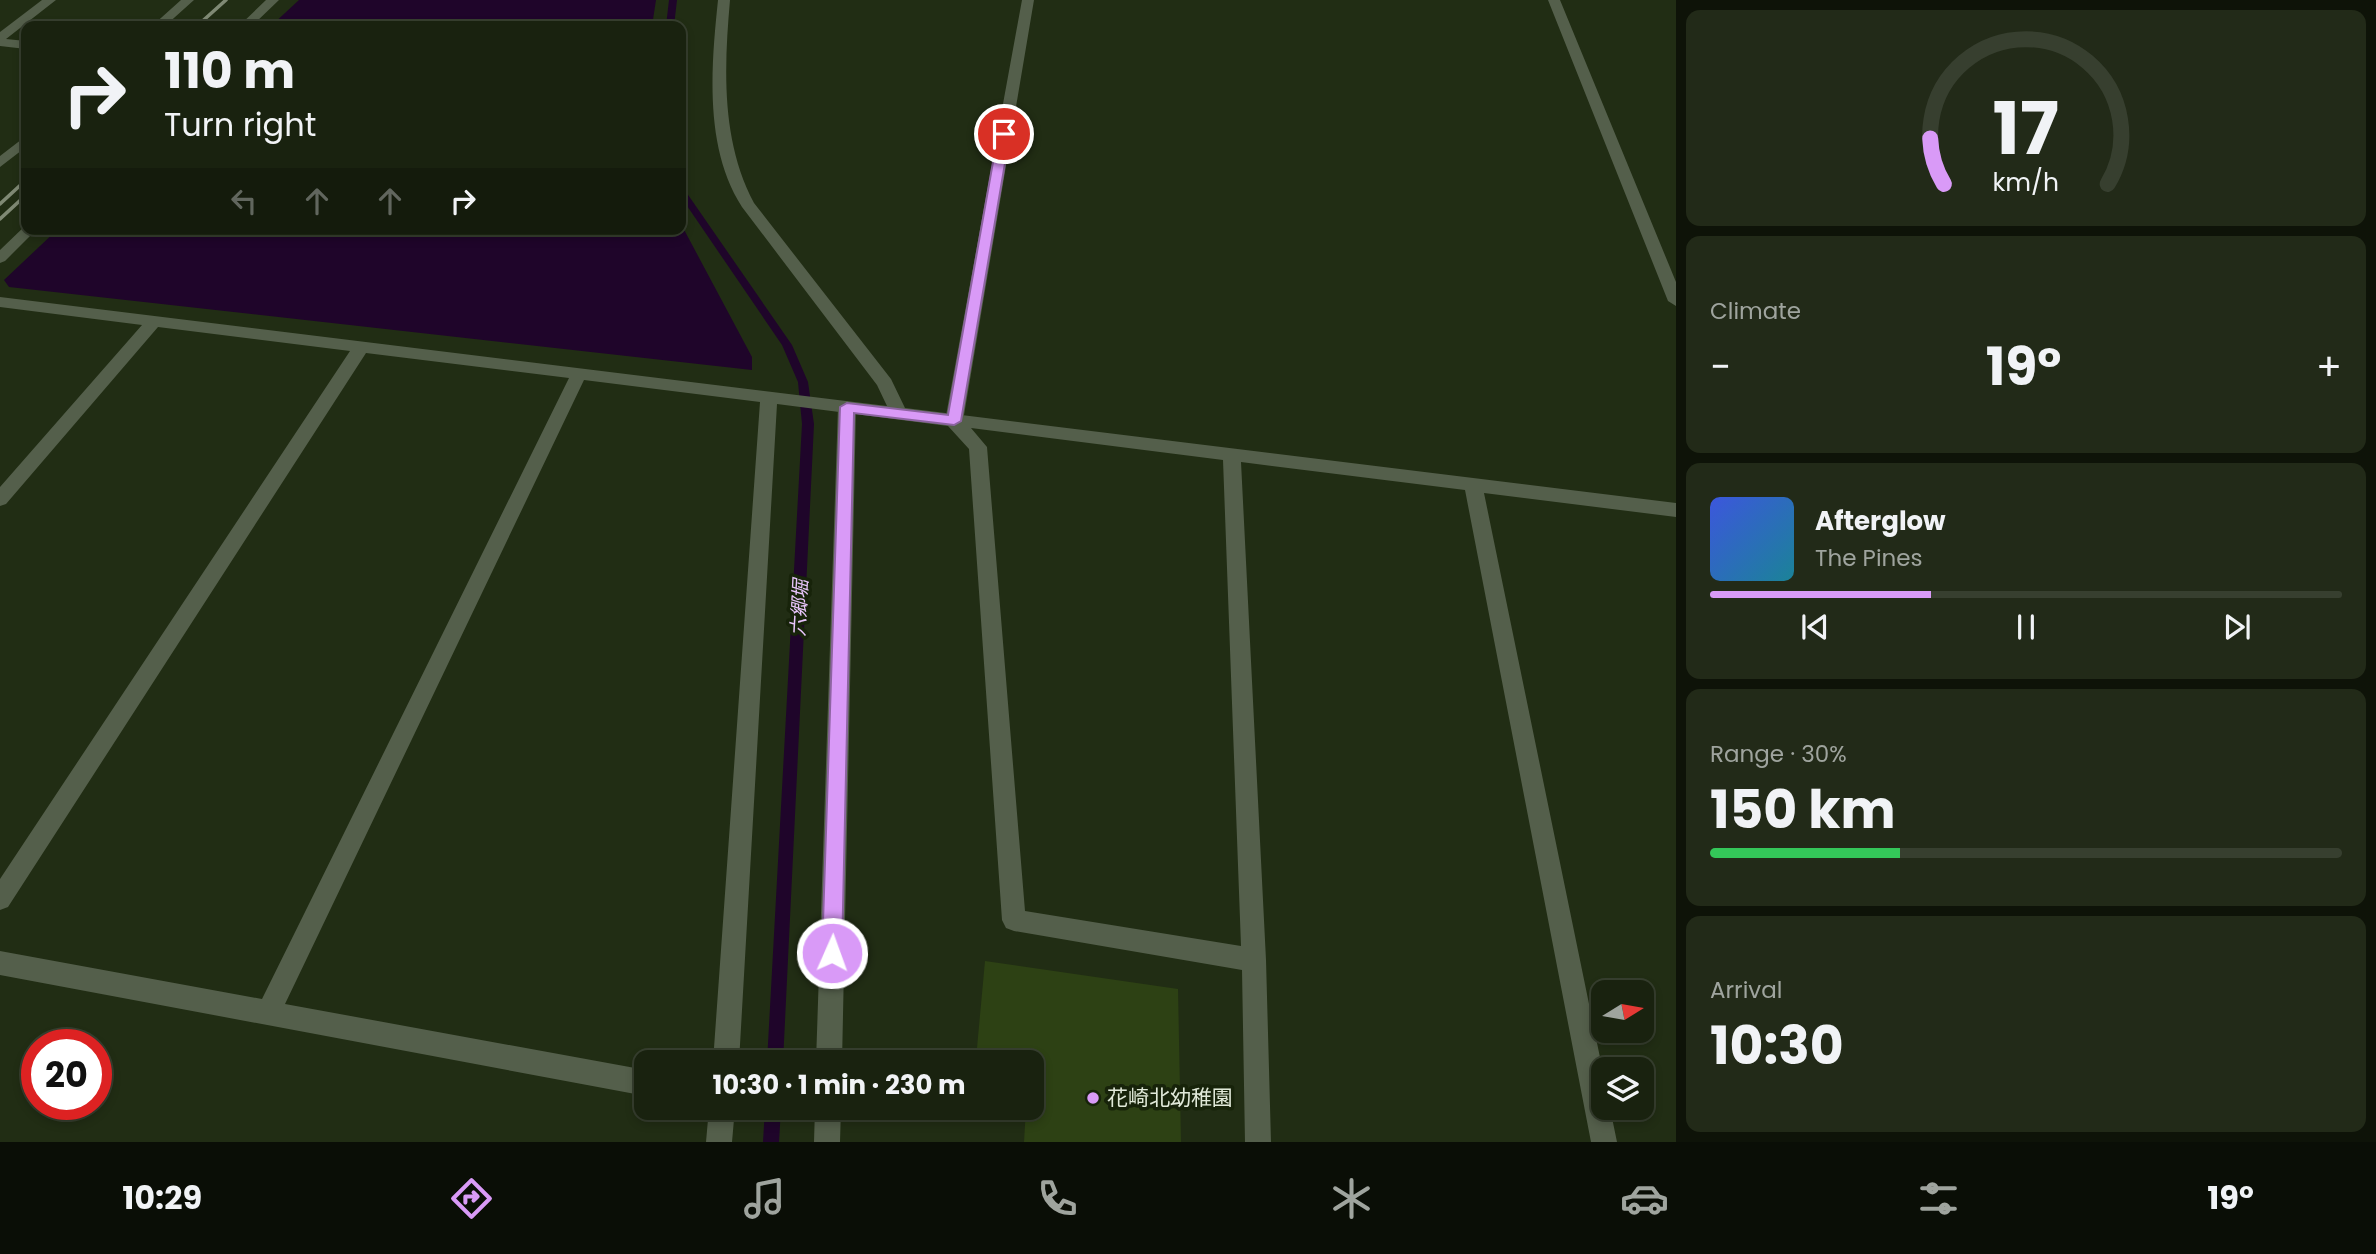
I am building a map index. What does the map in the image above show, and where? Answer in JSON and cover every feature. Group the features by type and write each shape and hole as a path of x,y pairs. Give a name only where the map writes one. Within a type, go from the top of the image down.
{"street":[{"path":"24,21 50,0"},
{"path":"164,21 188,0"},
{"path":"250,21 273,0"},
{"path":"724,0 720,32 724,135 731,173 747,204 885,383 900,414"},
{"path":"954,421 1028,0"},
{"path":"1554,0 1676,301"},
{"path":"0,40 21,23"},
{"path":"0,40 21,44"},
{"path":"0,163 21,144"},
{"path":"0,258 24,235"},
{"path":"0,302 1676,510"},
{"path":"0,499 154,321"},
{"path":"0,899 361,347"},
{"path":"268,1013 579,374"},
{"path":"727,1050 769,398"},
{"path":"829,1050 847,407"},
{"path":"954,421 978,447 1014,920 1254,960"},
{"path":"1232,455 1254,960 1258,1142"},
{"path":"1473,485 1604,1142"},
{"path":"0,963 634,1081"},
{"path":"719,1142 721,1120"},
{"path":"827,1142 828,1120"}],"shaded area":[{"path":"299,0 656,0 653,21 276,21"},
{"path":"686,233 752,357 752,370 9,287 4,280 52,235"}],"building":[{"path":"985,961 1178,989 1181,1142 1024,1142 1025,1120 1044,1120 1044,1050 977,1050"}],"waterway":[{"name":"六郷堀","path":"671,21 673,0"},
{"name":"六郷堀","path":"686,198 787,345 803,382 808,424 776,1050"},
{"name":"六郷堀","path":"771,1142 772,1120"}],"railway":[{"path":"203,21 226,0"},
{"path":"0,204 21,185"},
{"path":"0,219 21,200"}],"place":[{"name":"花崎北幼稚園","path":"1093,1098"}],"route":[{"path":"832,953 847,407 954,421 1004,134"}]}
